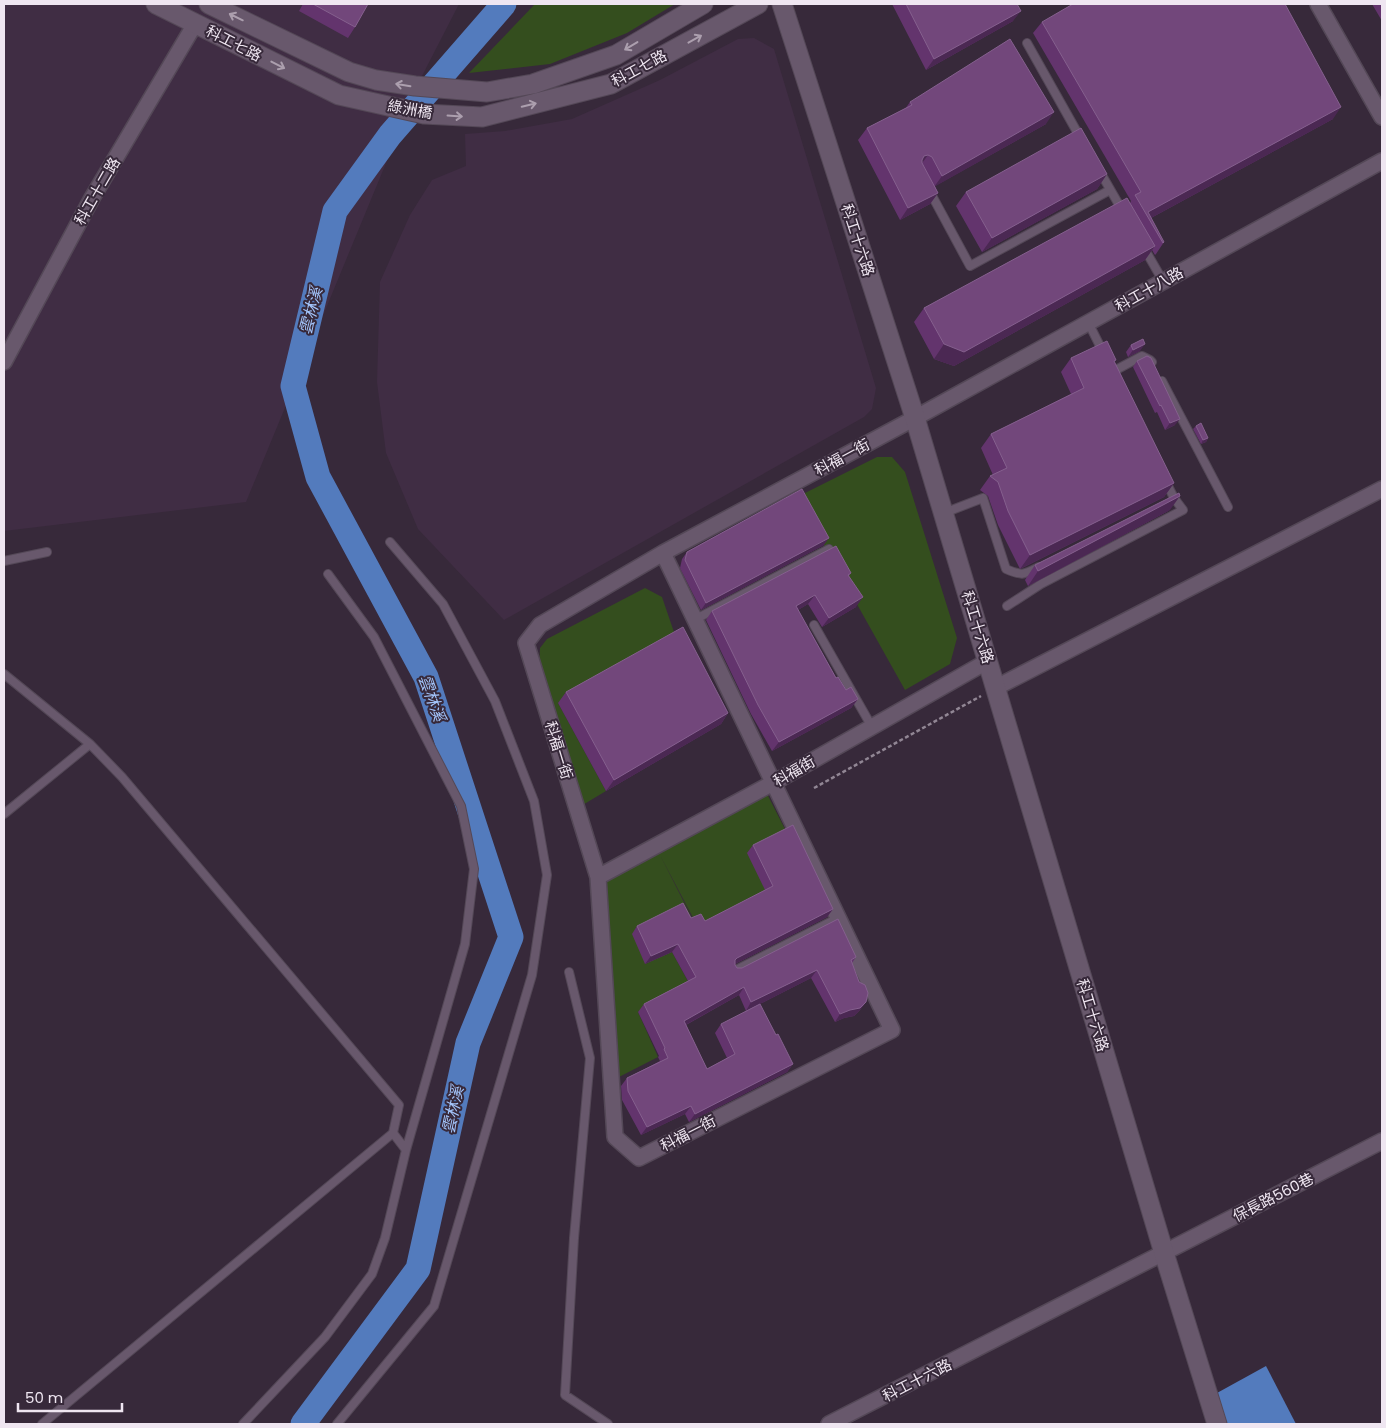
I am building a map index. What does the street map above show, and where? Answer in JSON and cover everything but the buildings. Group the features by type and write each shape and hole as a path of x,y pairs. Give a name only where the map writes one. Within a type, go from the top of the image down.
{"street":[{"name":"科工七路","path":"156,4 338,95"},
{"name":"科工七路","path":"207,4 349,72 376,80"},
{"path":"195,24 207,4"},
{"name":"科工七路","path":"487,92 533,84 616,55 703,4"},
{"name":"科工七路","path":"482,117 611,84 758,4"},
{"name":"科工十六路","path":"782,4 915,418 1164,1253 1217,1424"},
{"path":"1318,4 1382,117"},
{"name":"科工十二路","path":"4,362 92,198 195,24"},
{"name":"綠洲橋","path":"376,80 415,86 487,92"},
{"name":"綠洲橋","path":"338,95 424,114 482,117"},
{"name":"科工十八路","path":"915,418 1382,161"},
{"name":"科福一街","path":"662,553 892,1030 639,1158 615,1136 598,877 526,643 540,625 662,553 915,418"},
{"path":"995,688 1382,489"},
{"name":"科福街","path":"598,877 773,783 988,661"},
{"name":"保長路560巷","path":"1164,1253 1382,1141"},
{"name":"科工十六路","path":"830,1424 1164,1253"}],"lane":[{"path":"1027,43 1086,147"},
{"path":"1096,164 1125,215"},
{"path":"923,181 970,266 1110,190"},
{"path":"1139,240 1163,281"},
{"path":"1088,322 1116,380"},
{"path":"1112,372 1142,356 1150,360 1155,369"},
{"path":"1160,377 1228,507"},
{"path":"1007,606 1041,584 1182,510 1161,473"},
{"path":"944,513 983,498 1006,569 1019,575 1043,565"},
{"path":"1165,502 1174,498"},
{"path":"337,1424 434,1306 532,975 547,875 534,801 494,701 443,604 390,542"},
{"path":"694,620 829,549"},
{"path":"4,561 47,552"},
{"path":"243,1424 325,1337 372,1274 385,1238 406,1150 465,944 474,869 462,806 374,636 328,574"},
{"path":"814,625 872,727"},
{"path":"4,674 90,744 122,777 398,1105 393,1133 42,1424"},
{"path":"4,814 90,744"},
{"path":"734,971 838,918"},
{"path":"569,972 590,1058 574,1238 565,1395 608,1424"},
{"path":"393,1133 406,1150"}],"path":[{"path":"814,788 995,688"}],"shaded area":[{"path":"4,4 459,4 422,76 246,502 4,531"},
{"path":"754,38 774,49 876,388 872,409 864,417 504,620 418,529 386,453 377,382 380,282 410,215 432,180 466,166 465,134 505,131 572,119 660,80 738,39"}],"green space":[{"path":"535,4 675,4 627,33 550,64 469,73"},
{"path":"877,457 892,457 905,472 957,638 950,664 905,690 797,497"},
{"path":"645,588 662,597 676,638 558,703 606,791 581,806 539,674 540,648 547,639"},
{"path":"764,788 787,833 768,894 699,929 660,855 693,920 672,952 690,985 638,1012 658,1057 617,1078 598,877"}],"water":[{"path":"1266,1366 1296,1424 1226,1424 1217,1393"}],"waterway":[{"name":"雲林溪","path":"303,1424 418,1269 468,1043 511,937 426,677 318,477 293,386 335,211 390,135 504,4"}]}
